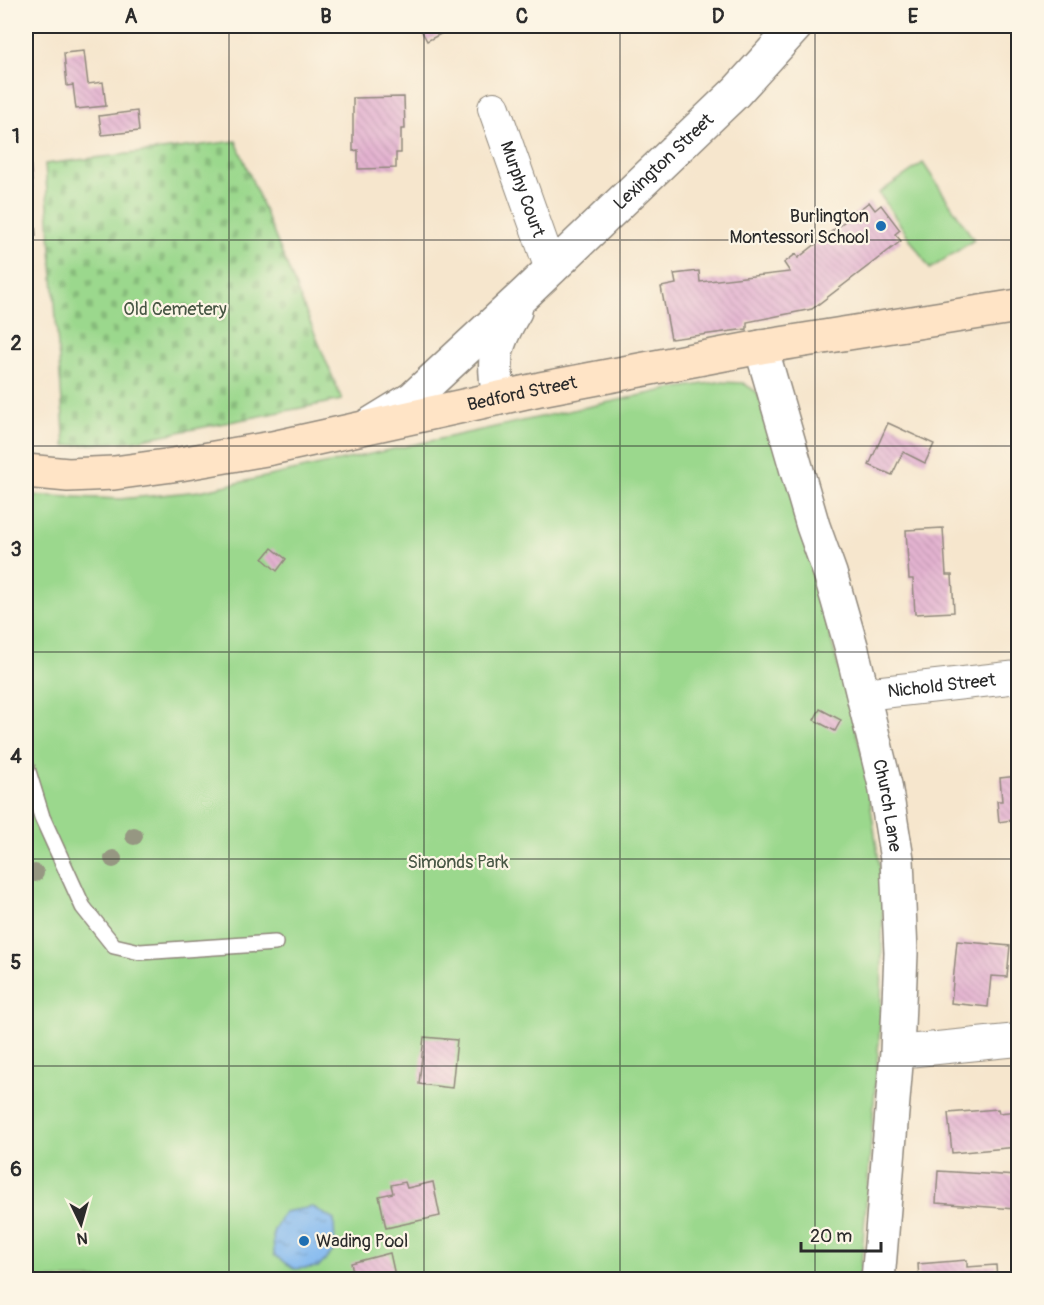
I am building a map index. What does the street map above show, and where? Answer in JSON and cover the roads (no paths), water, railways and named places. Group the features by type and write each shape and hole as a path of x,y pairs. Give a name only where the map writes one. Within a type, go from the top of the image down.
{"main road":[{"name":"Bedford Street","path":"26,477 114,473 272,448 499,398 761,347 1018,306"}],"street":[{"name":"Lexington Street","path":"364,428 413,398 527,292 645,182 736,92 796,26"},
{"name":"Murphy Court","path":"494,108 551,268"},
{"name":"Lexington Street","path":"499,398 496,350 500,337 527,292"},
{"name":"Church Lane","path":"761,347 864,694 885,785 897,859 901,953 897,1052 878,1280"},
{"name":"Nichold Street","path":"864,694 1018,677"},
{"path":"897,1052 1018,1040"}],"lane":[{"path":"26,765 42,817 82,907 114,946 140,952 275,944"}],"water":[{"name":"Wading Pool","path":"313,1207 334,1220 335,1249 319,1267 294,1269 274,1255 273,1232 284,1212"}],"place":[{"name":"Burlington Montessori School","path":"881,226"},
{"name":"Wading Pool","path":"304,1241"}],"park label":[{"name":"Old Cemetery","path":"175,309"},
{"name":"Simonds Park","path":"458,862"}]}
